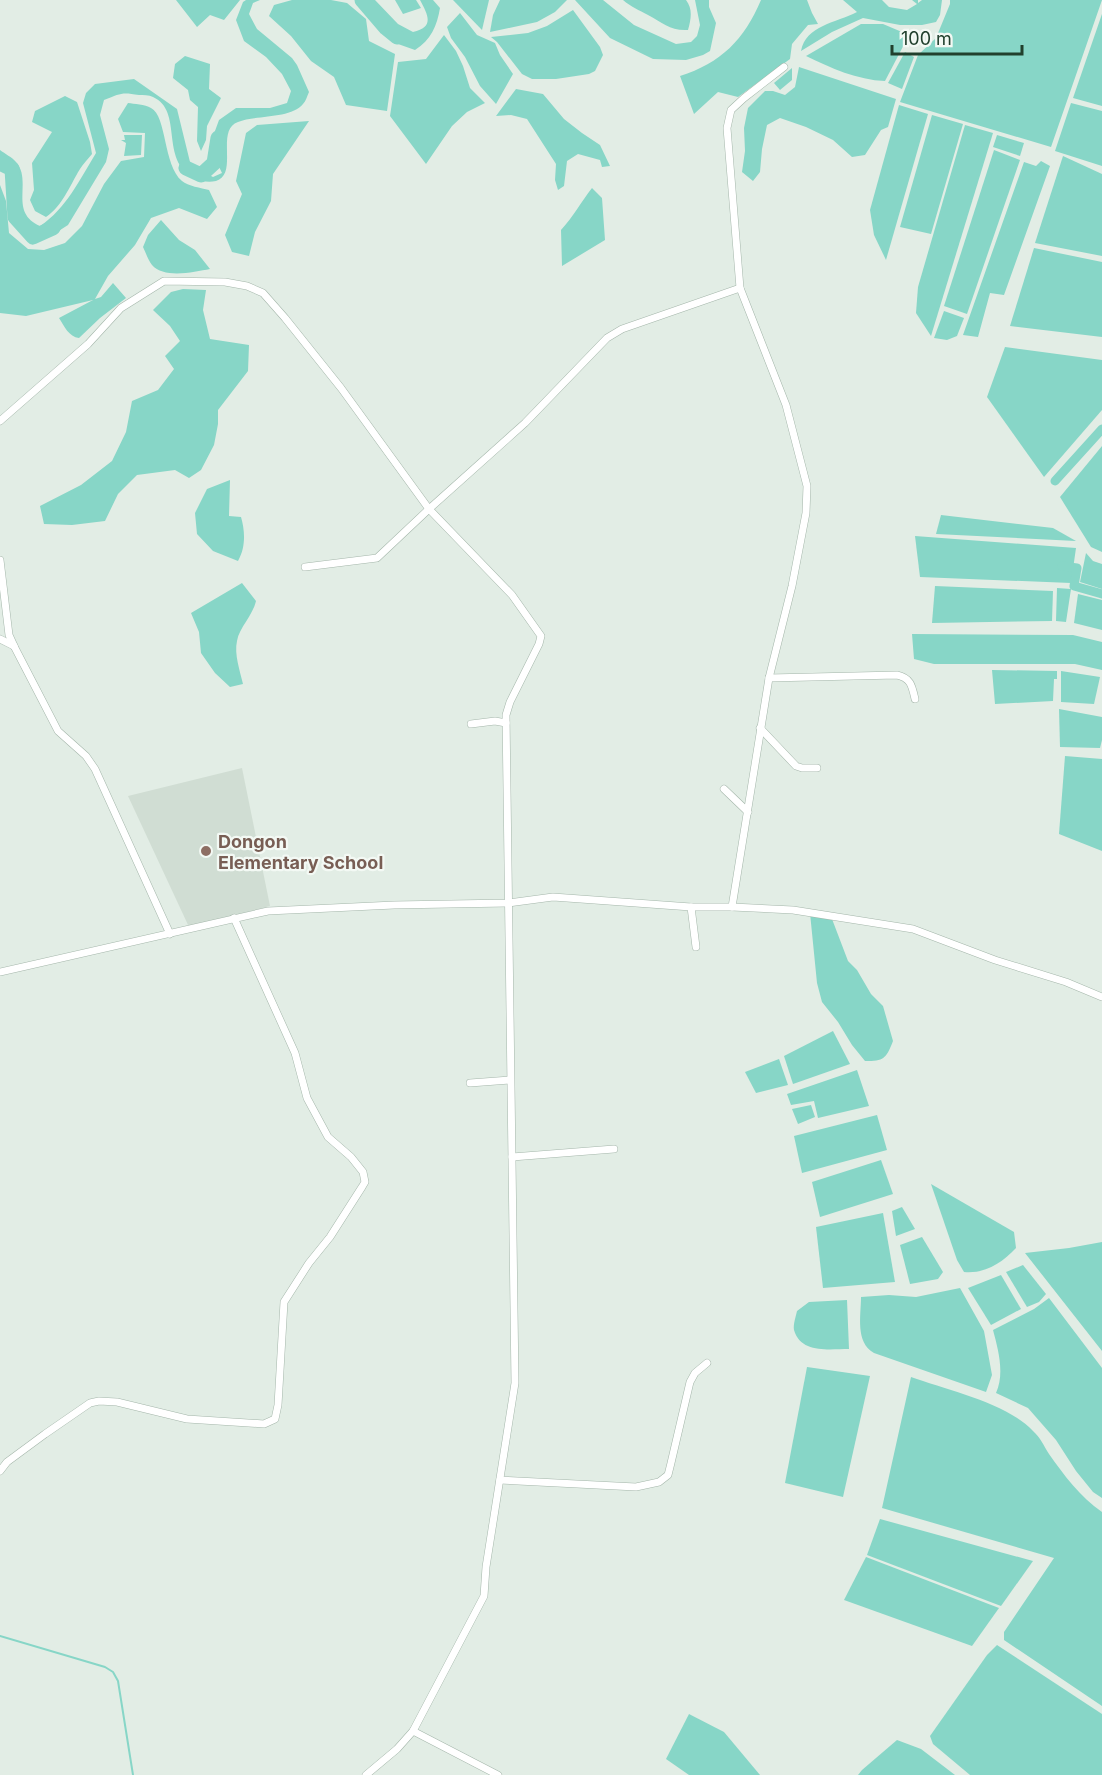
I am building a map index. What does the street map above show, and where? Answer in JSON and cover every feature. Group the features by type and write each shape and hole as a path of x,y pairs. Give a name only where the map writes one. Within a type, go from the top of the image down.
{"street":[{"path":"732,906 769,678 792,586 806,513 807,486 786,405 740,288 727,128 731,110 784,67"},
{"path":"0,421 88,344 121,308 164,281 225,282 247,286 263,293 285,318 341,388 429,509 512,595 541,636 507,709 506,723 515,1383 486,1567 484,1596 413,1731 398,1749 366,1775"},
{"path":"304,567 375,560 525,423 607,338 622,329 740,288"},
{"path":"0,560 9,635 58,730 86,756 95,769 170,934"},
{"path":"0,639 14,646"},
{"path":"769,678 897,675 910,681 915,699"},
{"path":"471,724 506,723"},
{"path":"760,728 796,766 817,768"},
{"path":"724,789 748,812"},
{"path":"0,972 268,910 508,903 552,897 691,907 732,906 811,912 913,929 995,960 1066,982 1102,997"},
{"path":"691,907 696,947"},
{"path":"0,1471 6,1462 90,1402 117,1402 187,1419 264,1424 275,1419 278,1405 284,1302 362,1187 364,1175 351,1158 328,1137 306,1098 295,1053 234,918"},
{"path":"471,1083 510,1080"},
{"path":"512,1157 614,1149"},
{"path":"500,1480 636,1487 659,1482 668,1475 690,1382 695,1373 707,1363"},
{"path":"413,1731 498,1775"}],"shaded area":[{"name":"Dongon Elementary School","path":"242,768 270,906 189,927 128,796"}],"water":[{"path":"176,0 240,0 224,20 210,15 197,27"},
{"path":"246,0 260,0 253,3 249,14 257,29 292,58 297,65 309,92 303,104 290,112 245,120 231,127 227,142 226,170 223,177 210,182 194,178 183,170 177,160 168,113 162,104 151,96 125,93 104,100 100,115 109,149 106,162 68,225 54,234 43,237 25,223 18,213 15,178 9,165 0,158 0,150 14,160 21,170 25,213 30,220 40,226 65,202 96,153 83,103 86,93 95,84 134,79 177,109 190,162 213,177 222,173 212,152 211,142 219,120 236,108 270,108 287,103 291,91 282,74 266,57 244,41 236,20"},
{"path":"292,0 331,0 347,3 366,19 369,41 395,54 387,111 346,105 334,77 311,61 291,36 269,16 274,5"},
{"path":"366,0 375,0 398,24 413,32 424,27 428,20 420,0 433,0 440,8 432,32 415,50 398,44 385,32 380,18"},
{"path":"395,0 416,0 421,8 403,14"},
{"path":"453,0 489,0 482,30"},
{"path":"500,0 567,0 555,12 537,22 490,32 493,15"},
{"path":"575,0 603,0 634,25 676,44 691,42 697,36 700,25 695,0 709,0 709,7 716,23 710,51 686,60 653,59 610,38"},
{"path":"623,0 686,0 691,14 688,30 667,26"},
{"path":"761,0 807,0 818,24 808,25 792,44 790,59 738,97 718,92 694,114 680,76 708,64 730,48 747,27"},
{"path":"843,0 882,0 889,7 907,10 917,4 912,0 918,0 918,3 922,0 942,0 940,15 936,22 922,25 900,25 863,18 832,32 801,51 804,42 815,30 857,12"},
{"path":"950,0 1102,0 1051,147 900,102 918,55 936,38"},
{"path":"573,10 600,47 603,55 595,71 589,74 556,79 532,79 522,74 491,37 528,33 547,26"},
{"path":"460,13 477,35 495,43 513,74 496,104 480,86 465,57 451,38 447,27"},
{"path":"1102,14 1102,106 1073,98"},
{"path":"861,24 883,24 909,35 885,81 854,76 806,56"},
{"path":"444,35 456,51 470,88 485,103 467,112 452,126 426,164 390,116 398,62 426,59"},
{"path":"905,52 914,57 902,89 888,83"},
{"path":"185,56 210,64 209,89 221,98 207,126 206,140 201,151 197,141 198,107 190,100 188,90 173,78 175,64"},
{"path":"799,67 896,99 888,127 881,130 865,155 852,157 833,140 780,118 767,125 760,172 753,181 742,172 745,151 744,128 748,108 765,91 785,95 795,87"},
{"path":"792,68 792,80 780,90 774,83"},
{"path":"516,89 543,94 564,119 600,145 610,166 602,167 600,160 578,154 567,161 564,186 558,190 555,180 556,164 527,119 511,115 496,116"},
{"path":"65,96 77,102 92,154 81,167 61,201 46,217 35,211 30,200 34,190 32,163 52,132 32,122 35,111"},
{"path":"128,103 146,106 156,113 176,174 185,183 209,190 217,207 207,219 179,208 151,218 135,245 108,276 95,299 101,297 113,283 126,298 79,338 65,328 59,318 93,300 26,316 0,313 0,185 6,201 9,233 28,249 44,250 65,243 82,226 104,184 121,161 144,157 145,133 123,132 118,119"},
{"path":"1071,103 1102,111 1102,166 1055,151"},
{"path":"899,105 928,114 886,260 874,235 870,210"},
{"path":"932,115 963,124 931,234 900,227"},
{"path":"309,121 273,174 271,201 255,232 249,256 232,252 225,235 242,194 236,181 246,133 257,125"},
{"path":"965,125 993,133 931,336 916,313 918,287"},
{"path":"124,135 142,135 141,155 124,156 126,143 121,140 125,140"},
{"path":"997,135 1024,143 1020,156 993,147"},
{"path":"994,150 1020,160 967,314 944,306"},
{"path":"1063,156 1102,174 1102,256 1035,243"},
{"path":"1041,161 1050,166 1004,295 990,293 978,337 963,335 1024,162 1036,166"},
{"path":"592,188 602,198 605,240 562,266 561,230"},
{"path":"161,220 179,240 195,250 210,269 171,273 152,265 143,247 148,235"},
{"path":"1034,248 1102,262 1102,337 1010,326"},
{"path":"183,289 206,290 203,310 210,339 249,345 248,371 218,410 214,445 201,470 189,478 175,470 137,475 118,494 105,521 72,525 44,524 40,506 81,485 112,461 126,432 132,401 158,390 174,369 165,356 180,341 170,326 153,310 171,292"},
{"path":"944,311 964,318 957,336 947,340 934,338"},
{"path":"1005,347 1102,360 1102,410 1044,477 987,397"},
{"path":"1102,446 1102,552 1091,547 1060,497"},
{"path":"230,480 229,516 241,517 244,533 244,545 238,561 213,551 197,534 195,513 207,489"},
{"path":"941,515 1053,528 1076,541 936,534"},
{"path":"915,536 1076,548 1071,583 920,577"},
{"path":"1086,553 1093,561 1102,564 1102,589 1080,582"},
{"path":"242,583 256,601 240,631 236,646 243,684 230,687 215,673 201,653 199,632 191,613"},
{"path":"935,586 1053,591 1052,621 932,623"},
{"path":"1057,588 1071,589 1066,622 1056,621"},
{"path":"1078,594 1102,600 1102,630 1074,623"},
{"path":"912,634 1073,635 1102,642 1102,670 1075,664 934,664 914,659"},
{"path":"992,670 1057,671 1057,679 1054,679 1053,701 995,704"},
{"path":"1061,671 1100,677 1094,704 1061,702"},
{"path":"1059,709 1102,717 1100,748 1060,747"},
{"path":"1065,756 1102,759 1102,851 1059,834"},
{"path":"810,913 832,919 848,961 857,970 871,994 883,1006 893,1041 884,1058 865,1061 822,1002 817,983"},
{"path":"833,1031 850,1064 793,1084 784,1056"},
{"path":"779,1059 788,1085 756,1093 745,1072"},
{"path":"857,1070 869,1106 818,1118 814,1101 791,1105 787,1094"},
{"path":"811,1105 815,1117 798,1124 792,1109"},
{"path":"877,1115 887,1150 802,1173 794,1136"},
{"path":"881,1160 893,1194 820,1217 812,1182"},
{"path":"931,1184 1014,1232 1016,1248 993,1266 979,1271 964,1272 957,1260"},
{"path":"902,1207 915,1229 896,1236 892,1211"},
{"path":"883,1213 895,1282 823,1288 816,1227"},
{"path":"922,1237 943,1272 938,1279 910,1284 900,1245"},
{"path":"1102,1242 1102,1351 1025,1253"},
{"path":"1023,1265 1046,1294 1039,1302 1027,1307 1006,1272"},
{"path":"1001,1275 1021,1309 991,1325 968,1288"},
{"path":"960,1288 984,1331 992,1375 986,1392 874,1353 864,1342 860,1328 861,1297 889,1295 916,1297"},
{"path":"1049,1298 1102,1368 1102,1498 1093,1492 1056,1440 1028,1408 996,1393 1000,1369 999,1353 993,1330 1034,1309"},
{"path":"847,1300 849,1349 817,1349 809,1347 798,1338 794,1330 797,1311 809,1302"},
{"path":"807,1367 870,1376 843,1497 785,1483"},
{"path":"911,1377 992,1405 1022,1421 1038,1436 1073,1485 1102,1512 1102,1706 1004,1640 1004,1632 1054,1558 882,1508"},
{"path":"880,1519 1033,1561 1001,1606 867,1555"},
{"path":"866,1557 999,1608 972,1646 844,1600"},
{"path":"997,1645 1102,1714 1102,1775 970,1775 933,1744 930,1736 987,1655"},
{"path":"689,1714 724,1732 760,1775 689,1775 666,1759"},
{"path":"897,1740 921,1749 955,1775 858,1775"}],"waterway":[{"path":"362,0 386,28 397,37"},
{"path":"186,168 201,175 214,163 218,138"},
{"path":"0,163 12,169 15,217 33,237 53,228 55,224"},
{"path":"1055,481 1102,429"},
{"path":"1062,566 1077,568 1074,586 1102,594"},
{"path":"0,1636 105,1667 113,1672 118,1681 133,1775"}],"place":[{"name":"Dongon Elementary School","path":"206,851"}]}
